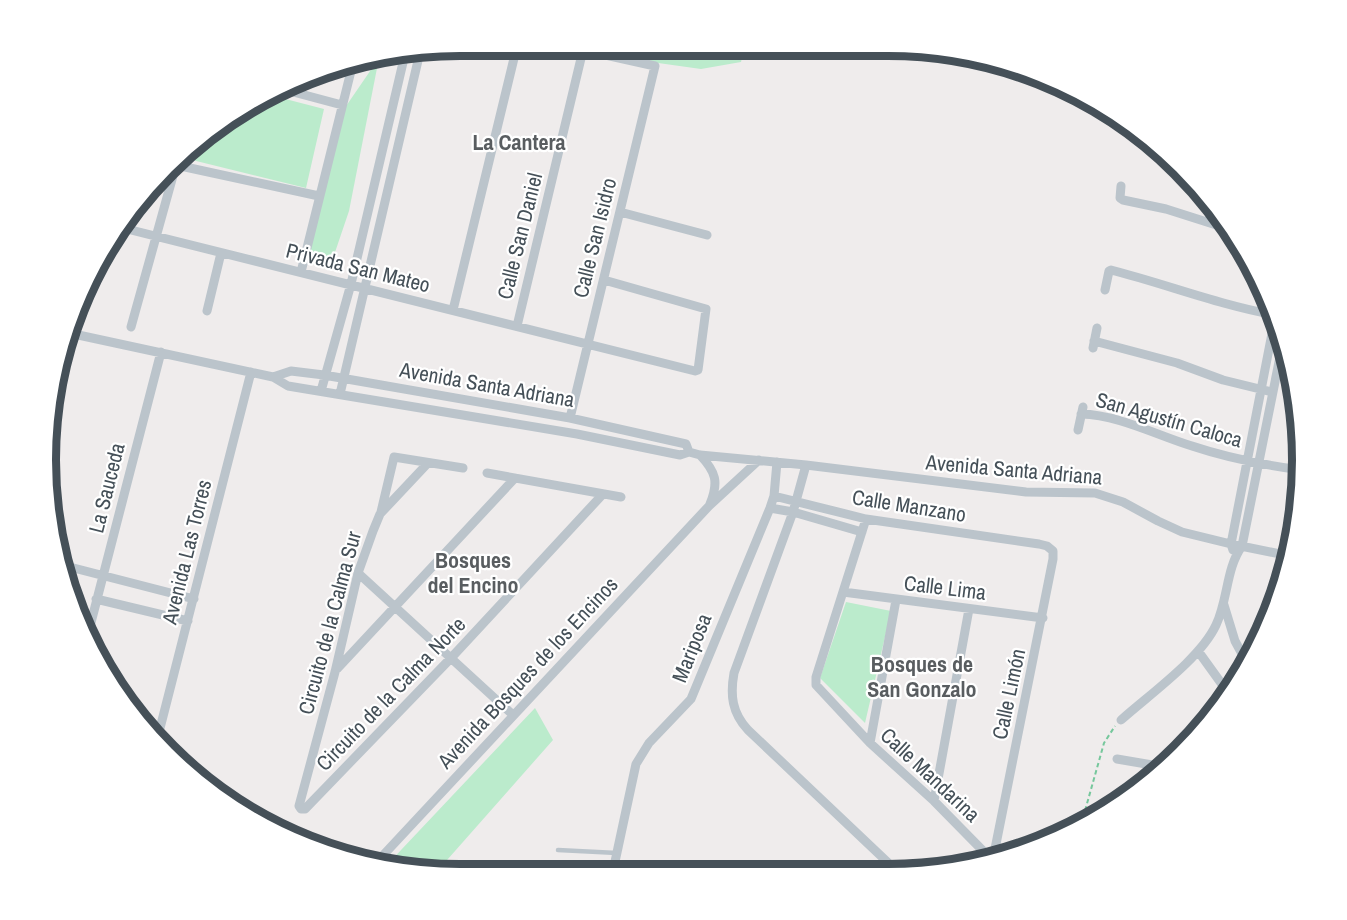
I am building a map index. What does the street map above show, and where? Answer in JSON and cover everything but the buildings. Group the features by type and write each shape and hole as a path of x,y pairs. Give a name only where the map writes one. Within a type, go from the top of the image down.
{"street":[{"path":"453,309 515,56"},
{"name":"Calle San Daniel","path":"517,326 582,56"},
{"name":"Calle San Isidro","path":"570,418 655,66 610,56"},
{"path":"340,394 419,58"},
{"path":"321,391 351,284 404,60"},
{"path":"300,272 352,70"},
{"path":"292,92 342,105"},
{"path":"182,166 319,196"},
{"path":"131,327 173,175"},
{"path":"1121,186 1119,198 1123,200 1166,209 1216,225"},
{"path":"620,212 708,235"},
{"name":"Privada San Mateo","path":"128,229 695,371 699,367 706,309 604,280"},
{"path":"207,311 221,253"},
{"path":"1105,290 1108,271 1111,270 1264,313"},
{"path":"1097,328 1094,344 1177,363 1222,380 1273,392"},
{"name":"Avenida Santa Adriana","path":"76,334 273,377 288,386 606,440 680,455 689,452 1026,492 1095,493 1123,502 1182,531 1281,554"},
{"path":"1235,555 1232,544 1272,335"},
{"name":"La Sauceda","path":"90,624 161,352"},
{"path":"1121,720 1198,651 1216,626 1224,605 1235,555 1242,546 1279,361"},
{"name":"Avenida Santa Adriana","path":"273,377 291,371 324,375 570,418 686,444 689,452"},
{"name":"Avenida Las Torres","path":"159,731 251,372"},
{"name":"San Agustín Caloca","path":"1078,430 1082,410 1248,462 1292,469"},
{"path":"700,454 713,472 715,479 714,495 709,506"},
{"path":"380,514 394,457 463,468"},
{"name":"Avenida Bosques de los Encinos","path":"381,857 709,506 759,460"},
{"name":"Mariposa","path":"614,864 636,764 649,742 690,699 770,508 774,495 777,462"},
{"name":"Circuito de la Calma Sur","path":"301,809 299,806 335,672 358,573 380,514 428,463"},
{"path":"806,465 795,507 734,673 731,690 733,706 748,730 889,864"},
{"path":"487,473 621,497"},
{"path":"335,672 515,478"},
{"name":"Circuito de la Calma Norte","path":"301,809 305,809 451,658 603,494"},
{"name":"Calle Manzano","path":"774,495 795,507 862,532"},
{"name":"Calle Manzano","path":"770,508 795,507 1039,544"},
{"name":"Calle Mandarina","path":"866,519 816,677 816,685 870,743 934,801 986,852"},
{"name":"Calle Limón","path":"995,850 1053,559 1053,551 1039,544"},
{"path":"70,568 194,599"},
{"path":"358,573 513,715"},
{"name":"Calle Lima","path":"843,592 1043,618"},
{"path":"96,599 188,621"},
{"path":"870,743 896,600"},
{"path":"1224,605 1235,641 1242,653"},
{"path":"934,801 969,609"},
{"path":"86,616 92,617"},
{"path":"1198,651 1223,685"},
{"path":"1117,759 1153,765"}],"lane":[{"path":"558,850 616,854"}],"path":[{"path":"1084,813 1104,743 1121,720"}],"green space":[{"path":"627,56 742,56 741,62 701,69 651,62"},
{"path":"375,64 378,64 349,211 329,270 302,260 342,112"},
{"path":"280,98 324,109 306,188 189,159 235,124"},
{"path":"846,602 891,611 865,723 820,678"},
{"path":"535,708 553,740 444,864 393,859"}],"district":[{"name":"La Cantera","path":"519,142"},
{"name":"Bosques del Encino","path":"473,572"},
{"name":"Bosques de San Gonzalo","path":"922,676"}]}
